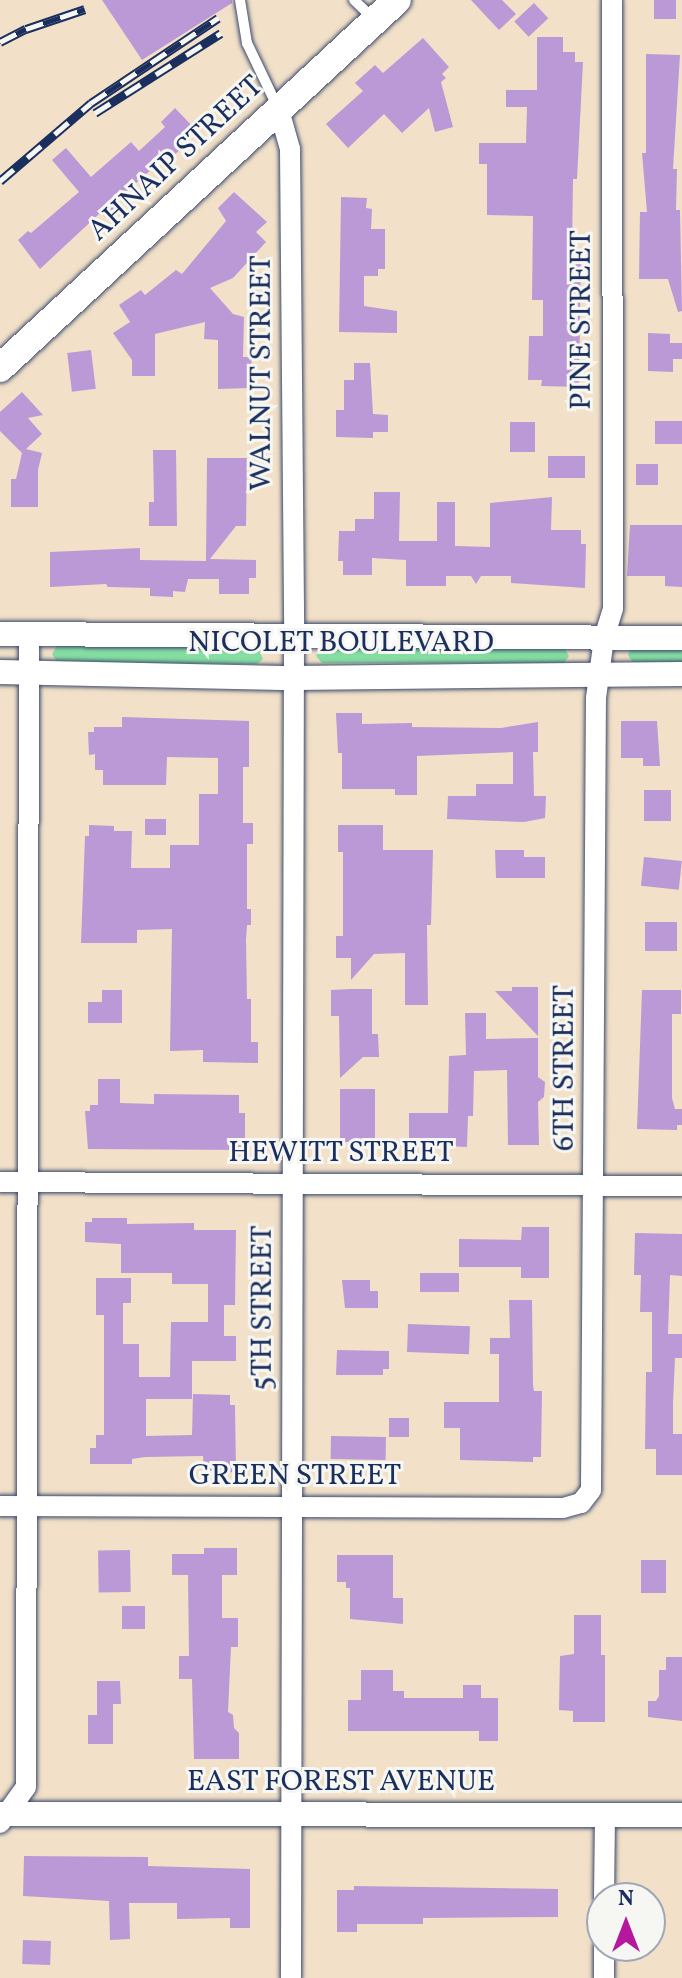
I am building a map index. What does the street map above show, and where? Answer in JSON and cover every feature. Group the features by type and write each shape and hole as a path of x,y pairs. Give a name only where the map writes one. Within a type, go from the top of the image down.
{"main road":[{"name":"AHNAIP STREET","path":"0,368 397,0"}],"street":[{"name":"PINE STREET","path":"604,638 613,609 612,0"},
{"name":"WALNUT STREET","path":"279,110 290,149 294,637"},
{"name":"NICOLET BOULEVARD","path":"0,634 682,638"},
{"path":"2,1817 26,1787 29,634"},
{"name":"5TH STREET","path":"291,1978 294,637"},
{"name":"6TH STREET","path":"586,1498 594,1478 598,673 604,638"},
{"name":"NICOLET BOULEVARD","path":"0,672 294,678 682,674"},
{"name":"HEWITT STREET","path":"0,1182 682,1186"},
{"name":"GREEN STREET","path":"0,1506 563,1508 586,1498"},
{"path":"604,1882 605,1815"},
{"name":"EAST FOREST AVENUE","path":"2,1817 682,1815"}],"lane":[{"path":"231,0 240,6 247,43 279,110"},
{"path":"354,0 376,20"}],"green space":[{"path":"57,645 257,645 263,659 257,664 58,663 52,654"},
{"path":"321,647 564,647 569,656 564,663 322,663 316,656"},
{"path":"682,647 682,663 633,663 628,655 631,648"}],"building":[{"path":"102,0 232,0 232,3 142,60"},
{"path":"471,0 502,0 516,14 499,30"},
{"path":"654,0 676,0 676,19 654,19"},
{"path":"534,3 548,18 529,37 514,21"},
{"path":"537,37 563,37 563,52 575,52 575,62 583,62 577,179 573,179 572,249 581,249 579,387 541,386 542,380 528,380 529,336 543,336 543,300 532,300 533,216 487,215 487,164 479,164 479,143 526,143 527,107 506,107 506,90 537,90"},
{"path":"423,38 449,67 442,74 446,78 441,82 453,127 435,132 429,108 402,133 384,114 348,148 326,124 363,91 355,83 375,65 383,73"},
{"path":"646,54 680,55 673,169 677,169 676,210 680,210 682,311 678,312 668,279 639,279 640,212 647,212 642,153 646,153"},
{"path":"175,108 195,129 185,138 189,142 173,156 170,153 117,200 121,203 106,217 99,214 40,269 18,240 28,231 31,233 79,192 52,160 66,148 91,177 131,142 139,151 165,127 161,122"},
{"path":"234,192 267,222 256,232 266,242 233,278 210,288 233,314 244,317 243,357 252,357 249,388 218,389 218,340 204,339 205,322 155,334 155,376 132,376 132,360 113,333 130,322 119,305 141,290 145,295 176,270 182,274 226,221 218,208"},
{"path":"341,197 367,198 366,208 372,209 371,229 385,229 385,269 378,269 378,276 364,276 364,306 397,311 397,333 339,332"},
{"path":"648,333 670,334 670,343 682,343 682,359 673,359 673,372 648,371"},
{"path":"91,350 96,389 72,392 67,353"},
{"path":"354,363 370,363 373,414 388,415 388,432 373,432 373,438 336,437 336,410 344,410 344,380 354,380"},
{"path":"22,392 43,415 28,418 42,434 26,449 42,453 38,470 38,507 11,507 11,479 16,479 22,453 0,431 0,412"},
{"path":"655,421 682,421 682,444 655,444"},
{"path":"510,422 535,422 535,452 510,452"},
{"path":"153,450 176,450 177,526 149,526 149,502 154,502"},
{"path":"548,456 585,456 585,478 548,478"},
{"path":"207,458 247,458 246,526 236,526 210,559 256,560 256,578 249,578 249,594 219,594 219,579 188,579 185,592 173,591 173,597 150,596 150,588 108,587 106,584 50,587 50,552 140,548 140,560 206,561"},
{"path":"636,464 658,464 658,485 636,485"},
{"path":"374,492 400,492 399,541 437,541 437,502 455,502 455,546 490,547 490,503 552,497 551,530 581,530 581,544 586,544 585,588 511,583 511,576 481,576 476,584 471,576 446,576 446,586 406,586 406,560 372,558 372,575 343,575 343,561 338,561 339,531 355,531 355,519 374,519"},
{"path":"630,525 682,525 682,587 665,586 665,576 627,576"},
{"path":"336,713 362,713 362,724 412,723 412,727 501,728 538,722 538,752 533,752 534,796 546,796 545,818 524,822 447,819 448,796 476,796 476,784 513,784 513,752 417,756 417,795 395,795 395,789 342,789 342,753 338,753"},
{"path":"122,717 249,721 249,767 243,767 243,823 253,823 253,844 247,844 247,909 251,909 251,925 247,925 246,940 247,999 251,999 251,1042 258,1042 258,1063 203,1062 203,1050 170,1051 172,929 137,930 137,943 81,943 85,836 89,836 89,825 114,826 114,831 132,831 131,868 170,868 170,845 199,845 199,794 218,794 218,758 167,757 166,785 103,785 103,770 95,770 95,754 89,755 88,732 94,732 94,727 122,727"},
{"path":"621,721 657,721 660,766 643,766 643,758 621,758"},
{"path":"644,790 671,790 671,821 644,821"},
{"path":"145,819 166,819 166,835 145,835"},
{"path":"338,825 383,825 383,850 433,850 431,925 427,925 428,1005 405,1005 405,953 374,954 351,980 351,958 336,958 336,936 343,936 343,852 338,852"},
{"path":"495,850 524,850 524,857 545,857 545,878 496,878"},
{"path":"644,857 682,861 679,890 641,886"},
{"path":"645,922 677,922 677,951 645,951"},
{"path":"512,987 538,987 538,1036 495,991 512,991"},
{"path":"372,989 372,1034 378,1034 379,1057 363,1057 340,1078 339,1016 331,1016 331,990"},
{"path":"102,990 122,990 122,1023 88,1023 88,1002 102,1002"},
{"path":"642,990 681,990 681,1014 672,1014 672,1098 675,1109 682,1109 682,1125 677,1125 677,1130 637,1129"},
{"path":"465,1013 486,1013 486,1039 538,1038 538,1077 545,1082 544,1097 538,1102 539,1145 508,1145 507,1070 474,1071 473,1116 468,1116 467,1147 445,1146 445,1138 409,1138 409,1113 448,1113 449,1056 466,1055"},
{"path":"98,1079 120,1079 120,1103 154,1104 154,1094 239,1095 239,1113 245,1113 245,1150 88,1149 85,1111 90,1111 90,1105 98,1105"},
{"path":"340,1089 375,1089 375,1142 340,1142"},
{"path":"92,1218 127,1218 127,1224 194,1223 194,1230 236,1230 235,1305 224,1305 224,1336 236,1336 236,1361 192,1361 192,1399 146,1399 146,1436 192,1435 193,1394 230,1395 230,1405 235,1405 236,1472 204,1473 203,1456 145,1457 132,1459 132,1464 90,1464 90,1448 96,1448 96,1435 104,1435 104,1315 96,1315 96,1278 131,1278 131,1303 123,1303 123,1344 139,1344 139,1377 170,1377 171,1322 208,1322 208,1284 172,1284 172,1273 121,1273 121,1244 85,1242 85,1222 92,1222"},
{"path":"522,1227 549,1227 549,1278 521,1278 521,1267 459,1267 459,1239 521,1240"},
{"path":"635,1233 682,1234 682,1276 670,1275 668,1334 682,1334 682,1358 675,1358 673,1434 682,1434 682,1475 656,1475 656,1449 645,1449 646,1372 652,1372 652,1312 640,1312 641,1275 634,1275"},
{"path":"420,1273 459,1273 459,1292 420,1292"},
{"path":"342,1280 370,1280 370,1291 378,1291 378,1308 345,1308"},
{"path":"509,1300 532,1300 533,1385 534,1391 542,1391 541,1457 533,1457 533,1462 460,1460 460,1428 444,1428 444,1402 499,1402 499,1354 490,1354 490,1338 510,1338"},
{"path":"408,1324 470,1326 469,1354 407,1352"},
{"path":"337,1350 389,1351 389,1369 383,1369 383,1375 336,1375"},
{"path":"389,1418 409,1418 409,1437 389,1437"},
{"path":"331,1436 386,1437 386,1460 331,1459"},
{"path":"204,1548 237,1548 237,1575 222,1575 222,1618 238,1618 238,1647 231,1647 228,1712 233,1715 234,1728 239,1733 239,1759 194,1759 192,1679 179,1679 179,1656 189,1656 188,1575 172,1575 172,1554 204,1554"},
{"path":"130,1550 131,1592 99,1593 98,1551"},
{"path":"337,1555 393,1555 393,1598 403,1598 403,1624 350,1619 350,1588 346,1588 346,1582 337,1582"},
{"path":"641,1560 666,1560 666,1593 641,1593"},
{"path":"122,1606 145,1606 145,1629 122,1629"},
{"path":"574,1615 601,1615 601,1655 605,1655 605,1722 573,1722 573,1711 559,1710 560,1656 574,1654"},
{"path":"666,1657 682,1657 682,1721 648,1717 648,1701 656,1701 659,1696 659,1670 666,1670"},
{"path":"361,1670 393,1670 393,1691 404,1691 404,1698 463,1698 463,1685 481,1685 481,1698 498,1698 498,1741 479,1741 479,1731 348,1731 348,1700 361,1700"},
{"path":"97,1681 120,1681 121,1704 113,1704 113,1744 88,1744 88,1715 97,1715"},
{"path":"24,1856 148,1857 148,1866 250,1869 250,1928 230,1928 230,1918 177,1919 177,1903 129,1903 130,1939 110,1940 109,1901 23,1896"},
{"path":"354,1886 558,1889 558,1917 423,1918 423,1924 357,1924 357,1932 337,1932 337,1890 354,1890"},
{"path":"23,1940 51,1941 50,1965 22,1964"}],"railway":[{"path":"0,42 26,29 85,9"},
{"path":"0,181 91,103 218,18"},
{"path":"95,113 221,33"}]}
